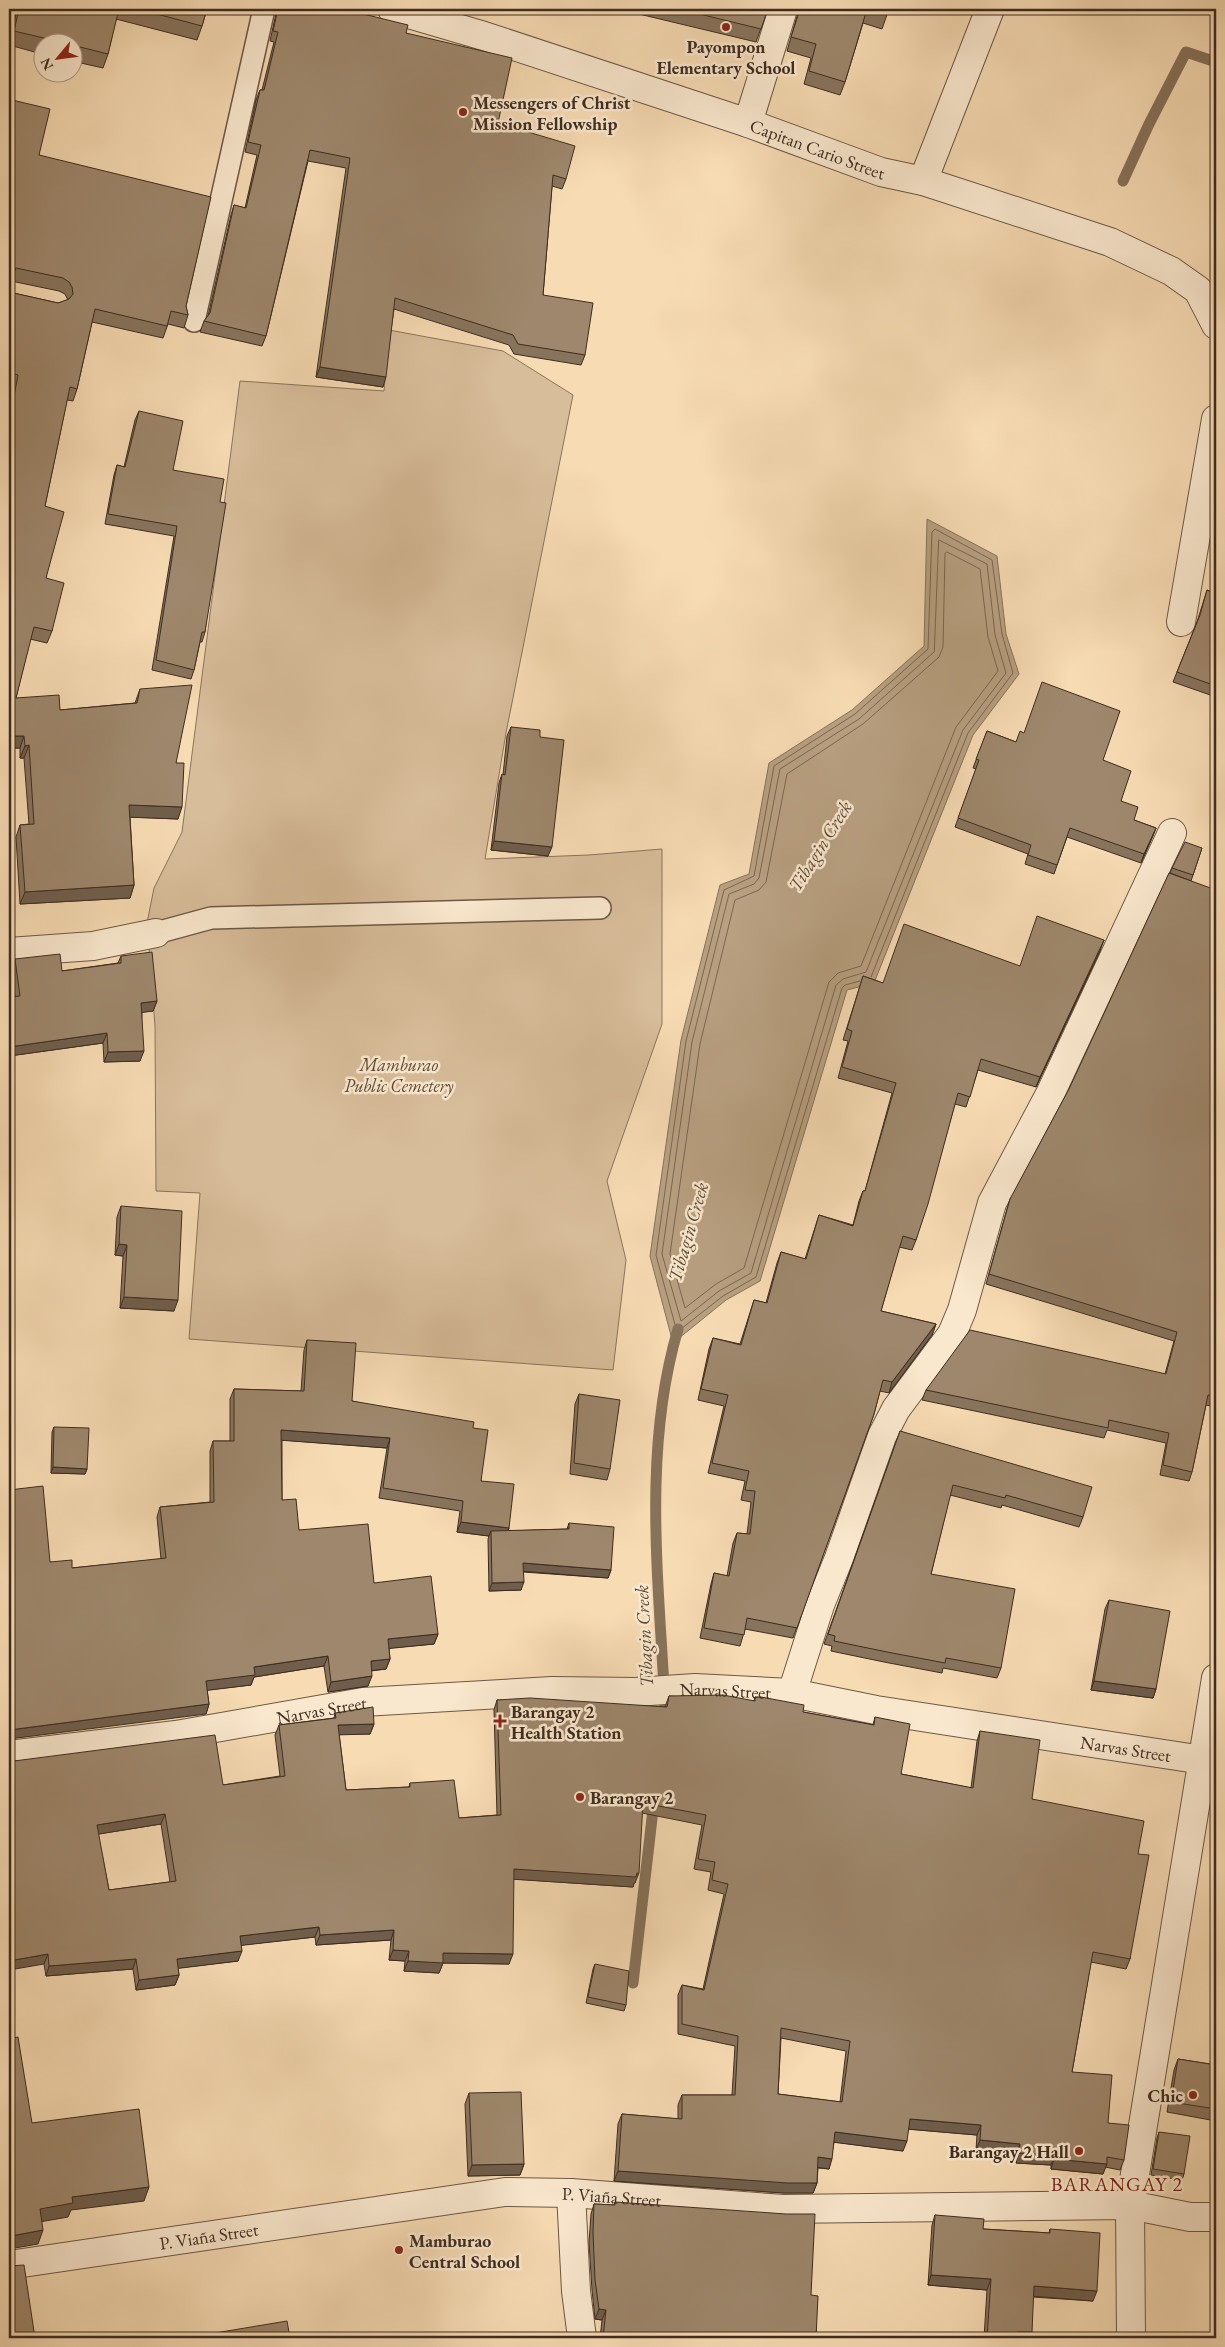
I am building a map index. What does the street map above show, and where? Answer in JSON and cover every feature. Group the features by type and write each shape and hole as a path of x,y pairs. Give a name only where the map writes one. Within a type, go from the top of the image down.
{"street":[{"name":"Capitan Cario Street","path":"392,9 484,36 748,124 882,172 923,181 1110,242 1171,271 1198,290 1216,325"},
{"path":"748,124 783,9"},
{"path":"923,181 990,9"},
{"path":"1181,622 1216,419"},
{"path":"792,1693 820,1605 839,1558 882,1436 896,1410 952,1334 962,1310 992,1203 1051,1092 1172,833"},
{"path":"9,952 93,946 156,933"},
{"path":"1131,2338 1130,2205 1209,1761 1216,1678"},
{"name":"Narvas Street","path":"9,1756 176,1735 363,1702 552,1691 635,1692 695,1688 792,1693 876,1710 1209,1761"},
{"name":"P. Viaña Street","path":"9,2265 504,2192 571,2193 784,2209 1130,2205 1190,2217 1216,2217"},
{"path":"571,2193 576,2292 582,2338"}],"lane":[{"path":"194,321 264,9"},
{"path":"156,933 211,918 600,908"}],"green space":[{"name":"Mamburao Public Cemetery","path":"389,330 503,351 573,395 506,733 485,859 589,855 662,849 662,1024 607,1181 626,1260 613,1370 189,1339 200,1193 156,1191 155,1026 147,923 154,888 182,832 240,381 384,391"}],"water":[{"path":"927,519 997,556 1006,634 1019,674 973,735 874,983 847,990 760,1281 726,1300 673,1343 650,1256 681,1040 720,885 749,874 769,763 852,710 924,646"}],"building":[{"path":"19,9 119,9 108,54 82,48 82,32 32,32 32,35 14,31"},
{"path":"138,9 207,9 202,26"},
{"path":"278,9 343,9 408,25 406,33 512,58 498,123 575,146 566,179 553,175 543,295 593,303 585,355 518,344 513,335 395,298 386,377 320,367 350,158 310,150 266,336 204,321 210,313 234,205 246,208 261,145 248,142 260,90 264,90 278,32 273,31"},
{"path":"679,9 768,9 761,29"},
{"path":"800,9 867,9 845,82 809,71 816,44 791,37"},
{"path":"867,9 889,9 887,15"},
{"path":"9,96 13,97 12,100 50,109 39,155 211,197 186,306 188,315 171,311 167,326 95,309 77,389 70,387 45,506 64,512 46,578 64,583 52,631 34,627 16,698 59,695 60,710 137,703 140,689 192,685 176,763 184,763 182,807 129,805 134,885 25,892 20,825 34,824 29,745 25,746 24,736 9,736 9,423 18,375 10,373 11,370 9,370 9,292 58,303 69,299 73,294 69,282 63,278 16,268 9,271"},
{"path":"139,411 183,421 173,470 224,479 220,502 226,503 205,632 202,632 194,670 156,660 177,526 108,514 117,465 125,467"},
{"path":"1207,590 1216,594 1216,686 1177,672 1200,615"},
{"path":"1042,682 1120,711 1103,760 1131,771 1121,801 1138,807 1134,820 1156,828 1144,854 1070,828 1057,865 1028,855 1031,845 958,818 979,760 976,759 987,731 1016,742 1020,731 1024,733"},
{"path":"511,727 540,730 540,737 564,740 552,847 494,841 502,774 505,775"},
{"path":"1185,842 1202,848 1193,875 1172,868"},
{"path":"1169,873 1216,890 1216,1396 1208,1395 1192,1472 1163,1465 1169,1433 1109,1420 1108,1428 926,1390 970,1330 1166,1374 1177,1332 989,1274 1010,1199 1069,1089"},
{"path":"1037,916 1104,940 1040,1077 981,1059 970,1097 958,1093 928,1204 916,1240 903,1236 881,1311 936,1324 892,1382 883,1380 874,1414 797,1628 747,1618 744,1635 704,1628 714,1573 729,1576 737,1533 750,1534 755,1491 745,1490 749,1471 712,1463 728,1395 701,1389 713,1338 741,1345 754,1300 767,1303 781,1252 806,1259 819,1215 853,1226 896,1083 842,1067 852,1031 847,1029 863,976 883,983 904,924 1020,966"},
{"path":"152,952 157,1001 141,1003 144,1051 108,1052 107,1033 9,1047 9,997 20,996 15,959 60,954 62,971 121,963 121,956"},
{"path":"121,1206 182,1211 178,1300 124,1297 127,1245 119,1244"},
{"path":"307,1340 356,1343 352,1401 474,1422 473,1428 488,1430 481,1481 514,1484 509,1528 461,1522 463,1501 383,1488 390,1438 281,1430 282,1500 296,1499 299,1530 368,1524 374,1583 431,1576 438,1634 388,1639 390,1659 371,1661 372,1676 331,1682 328,1656 254,1667 255,1675 206,1681 209,1704 9,1730 9,1490 43,1486 50,1562 72,1560 72,1568 166,1558 160,1507 214,1502 213,1441 234,1441 234,1389 304,1391"},
{"path":"579,1394 620,1400 610,1469 574,1463"},
{"path":"54,1427 89,1428 87,1469 53,1467"},
{"path":"900,1431 1092,1487 1083,1517 1006,1495 1005,1498 953,1485 931,1574 1015,1589 1001,1668 946,1658 945,1663 887,1652 834,1641 835,1636 828,1634"},
{"path":"569,1523 614,1527 611,1570 523,1563 524,1582 492,1583 491,1531 569,1529"},
{"path":"1109,1600 1170,1611 1156,1689 1094,1681"},
{"path":"723,1695 755,1701 755,1697 761,1697 804,1705 803,1712 874,1725 875,1717 910,1724 901,1774 973,1788 980,1731 1040,1740 1032,1799 1144,1821 1138,1854 1149,1855 1130,1959 1093,1952 1072,2072 1112,2075 1108,2123 1129,2125 1124,2160 1107,2157 1107,2164 1054,2159 1055,2155 1019,2153 1020,2144 980,2140 981,2125 910,2119 907,2141 835,2132 832,2159 818,2157 817,2183 787,2183 618,2171 622,2114 682,2119 682,2095 735,2095 738,2036 682,2024 682,1985 704,1990 728,1884 712,1880 715,1862 698,1859 706,1815 643,1803 639,1873 637,1873 636,1877 514,1869 513,1954 443,1953 443,1963 408,1961 409,1951 393,1950 394,1930 320,1935 319,1927 240,1936 242,1951 177,1959 179,1975 139,1980 136,1959 49,1966 48,1954 9,1961 9,1760 14,1761 215,1735 223,1785 285,1776 279,1725 336,1718 335,1713 373,1707 374,1724 338,1725 346,1790 410,1787 410,1783 454,1780 459,1818 501,1815 497,1700 530,1698 667,1707 669,1696","holes":["165,1814 176,1881 109,1890 97,1825","781,2028 850,2041 842,2102 778,2094"]},
{"path":"595,1964 629,1971 626,2005 588,1997"},
{"path":"18,2037 32,2123 139,2109 149,2187 72,2197 73,2203 40,2209 43,2230 9,2237 9,2039"},
{"name":"Chic","path":"1178,2059 1216,2065 1216,2109 1171,2102"},
{"path":"521,2092 524,2164 472,2165 469,2093"},
{"path":"1159,2132 1190,2136 1184,2174 1153,2169"},
{"path":"615,2202 786,2214 815,2214 811,2295 818,2296 816,2338 752,2333 751,2338 603,2338 606,2310 599,2309 595,2280 594,2204 615,2205"},
{"path":"935,2215 984,2219 983,2229 1050,2233 1050,2229 1100,2233 1097,2291 1034,2286 1032,2332 1017,2332 1017,2338 987,2338 991,2279 931,2275"},
{"path":"24,2265 35,2338 9,2338 9,2266"},
{"path":"287,2321 290,2338 185,2338"}],"waterway":[{"path":"1123,181 1149,124 1186,52 1216,62"},
{"name":"Tibagin Creek","path":"663,1721 665,1706 657,1564 656,1469 667,1375 678,1329"},
{"name":"Tibagin Creek","path":"633,1983 654,1801"}],"place":[{"name":"Payompon Elementary School","path":"726,27"},
{"name":"Messengers of Christ Mission Fellowship","path":"463,112"},
{"name":"Barangay 2 Health Station","path":"500,1721"},
{"name":"Barangay 2","path":"580,1797"},
{"name":"Chic","path":"1193,2095"},
{"name":"Barangay 2 Hall","path":"1079,2151"},
{"name":"Mamburao Central School","path":"399,2250"}],"district":[{"name":"BARANGAY 2","path":"1117,2184"}]}
